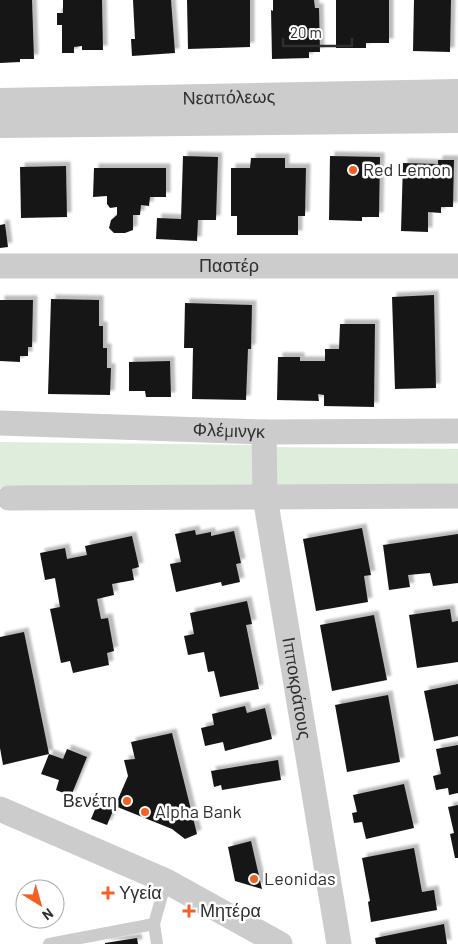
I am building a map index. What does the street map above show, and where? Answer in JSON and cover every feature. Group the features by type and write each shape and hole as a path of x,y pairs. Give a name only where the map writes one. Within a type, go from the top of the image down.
{"street":[{"name":"Νεαπόλεως","path":"0,102 458,93"},
{"name":"Νεαπόλεως","path":"0,124 458,119"},
{"name":"Παστέρ","path":"0,266 458,266"},
{"name":"Φλέμινγκ","path":"0,423 264,432 458,431"},
{"name":"Ιπποκράτους","path":"264,432 265,497 339,944"},
{"path":"9,498 458,496"},
{"path":"2,816 166,881 280,944"}],"lane":[{"path":"157,944 154,924 166,881"},
{"path":"49,944 154,924"}],"green space":[{"path":"0,442 256,445 255,489 0,488"},
{"path":"273,447 458,449 458,486 273,486"}],"building":[{"path":"0,0 32,0 34,59 20,59 20,62 0,63"},
{"path":"63,0 102,0 103,50 82,50 82,46 74,47 74,53 62,53 62,25 57,25 57,13 63,13"},
{"path":"133,0 171,0 175,53 132,56 131,39 135,39"},
{"path":"187,0 250,0 250,47 188,49"},
{"path":"273,0 314,0 315,8 319,8 320,52 309,52 309,58 272,59 271,10 273,11"},
{"path":"336,0 389,0 389,43 366,43 366,48 336,48"},
{"path":"414,0 451,0 450,52 413,51"},
{"path":"183,156 218,157 216,220 198,220 197,241 156,239 157,218 181,219"},
{"path":"330,156 380,157 379,217 362,217 362,221 329,220"},
{"path":"251,158 285,158 285,168 306,168 305,216 298,216 298,235 237,235 237,216 231,216 231,168 250,168"},
{"path":"438,160 454,160 453,207 441,207 441,213 428,212 428,232 401,231 403,163 438,164"},
{"path":"66,166 67,217 21,218 20,167"},
{"path":"94,168 166,168 166,197 150,197 149,206 141,205 140,215 133,215 133,230 125,233 114,233 109,228 111,220 117,215 117,207 110,208 107,204 107,196 93,197"},
{"path":"5,224 8,247 0,248 0,225"},
{"path":"434,295 436,388 395,389 392,297"},
{"path":"51,299 99,300 99,326 103,326 103,348 107,348 107,368 111,368 110,395 48,394"},
{"path":"0,300 33,300 32,347 28,347 28,356 20,356 20,362 0,361"},
{"path":"185,303 252,305 251,349 248,349 246,400 192,399 193,348 184,348"},
{"path":"340,324 375,324 374,407 324,406 324,395 318,394 319,401 277,400 278,357 300,357 300,361 325,361 325,349 339,349"},
{"path":"170,361 171,397 146,397 145,391 129,391 129,362"},
{"path":"362,528 371,575 364,576 368,602 316,611 303,539"},
{"path":"195,530 196,535 211,532 211,536 234,531 241,563 236,564 240,582 222,586 221,582 176,592 170,564 181,562 175,534"},
{"path":"458,534 458,583 433,586 430,573 408,575 410,587 389,590 383,545"},
{"path":"132,536 139,567 132,569 134,580 112,584 114,595 97,599 101,619 108,618 114,651 107,653 109,665 73,673 70,661 61,663 50,609 60,607 55,578 45,580 40,553 65,548 67,559 87,555 85,546"},
{"path":"247,601 252,624 246,625 259,689 220,697 214,671 208,672 204,652 188,655 184,636 194,634 190,613"},
{"path":"450,609 452,622 458,621 458,662 417,668 409,615"},
{"path":"374,615 387,680 332,691 320,625"},
{"path":"24,632 49,754 3,765 0,748 0,637"},
{"path":"458,684 458,736 434,741 424,691"},
{"path":"388,695 400,762 347,772 335,705"},
{"path":"245,706 247,713 265,708 272,739 225,751 223,742 205,746 201,728 214,725 212,714"},
{"path":"172,733 197,834 185,839 172,829 115,806 128,776 124,760 135,759 131,742"},
{"path":"458,745 458,793 449,795 448,788 436,790 433,776 441,774 436,749"},
{"path":"67,749 87,757 71,796 56,790 59,780 41,774 49,754 63,759"},
{"path":"278,760 281,780 222,790 221,785 214,787 211,771"},
{"path":"404,784 414,828 366,839 362,822 354,823 352,813 357,812 353,795"},
{"path":"99,800 115,806 107,825 91,819"},
{"path":"458,805 458,858 455,858 450,834 454,833 448,807"},
{"path":"251,841 262,889 235,881 228,847"},
{"path":"414,848 422,892 434,890 437,910 371,922 368,902 370,901 362,858"},
{"path":"444,924 447,944 376,944 375,938"},
{"path":"137,938 138,944 105,944 105,943"}],"place":[{"name":"Red Lemon","path":"353,170"},
{"name":"Βενέτη","path":"127,801"},
{"name":"Alpha Bank","path":"145,812"},
{"name":"Leonidas","path":"254,879"},
{"name":"Υγεία","path":"108,893"},
{"name":"Μητέρα","path":"189,911"}]}
